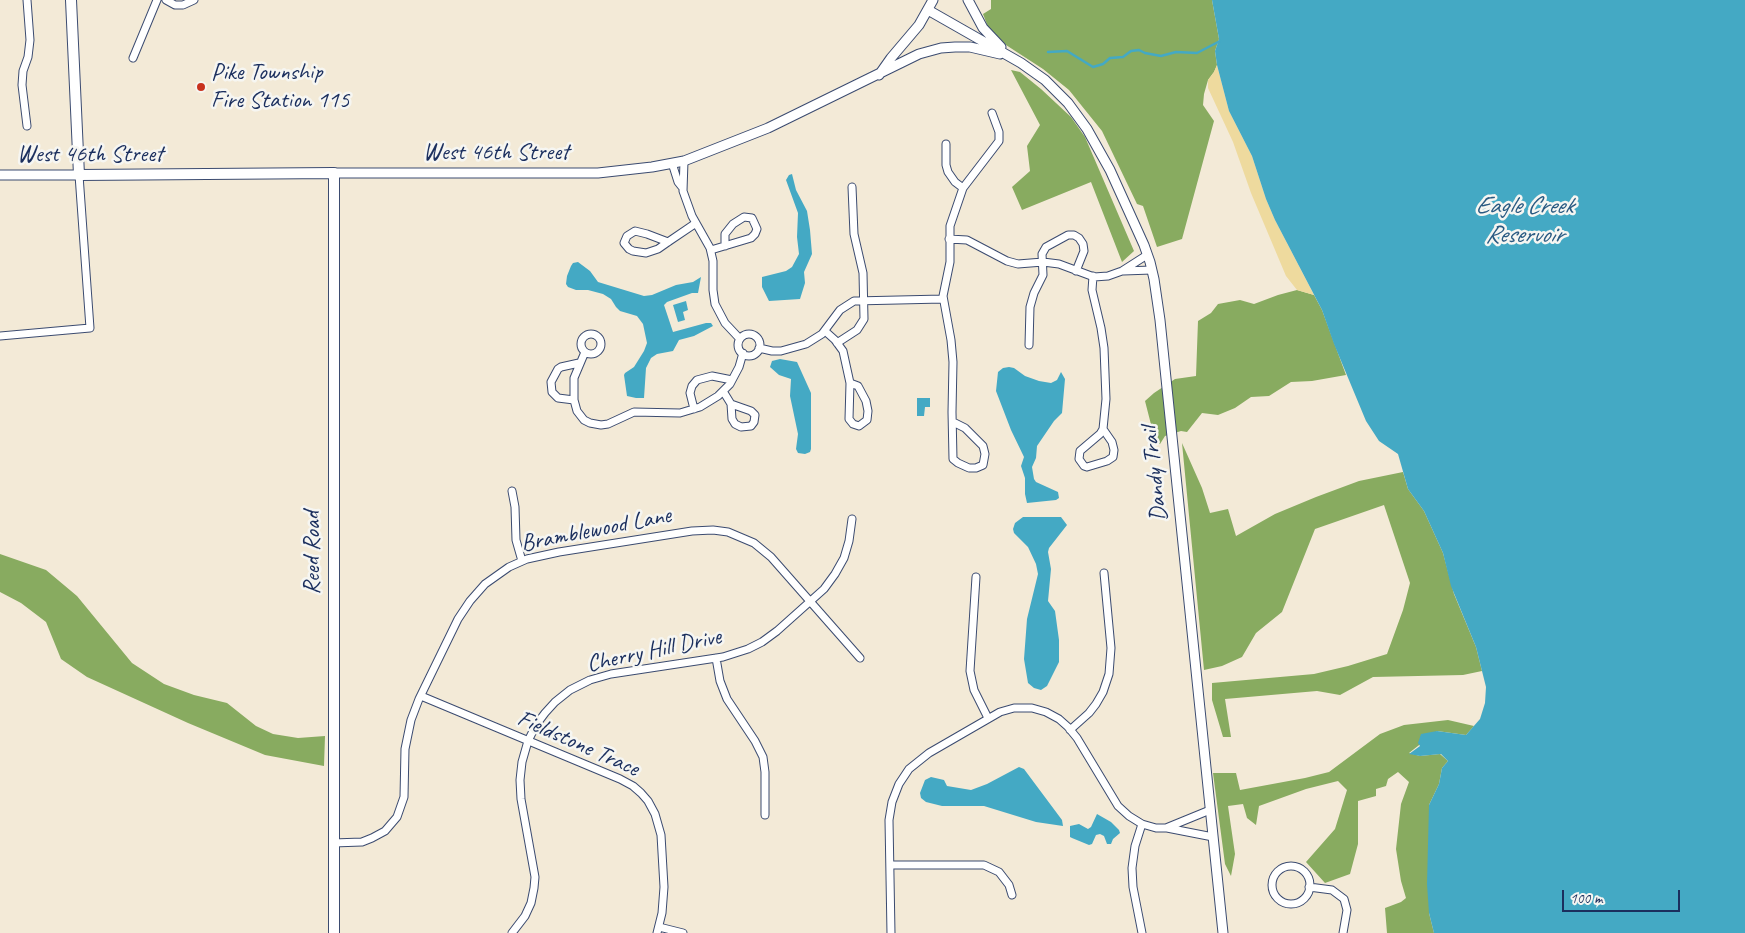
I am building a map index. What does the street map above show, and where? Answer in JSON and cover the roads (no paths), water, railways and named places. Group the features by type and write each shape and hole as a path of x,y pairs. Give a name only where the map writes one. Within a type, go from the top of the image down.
{"main road":[{"path":"71,0 79,175"},
{"name":"West 46th Street","path":"79,175 334,173"},
{"name":"Reed Road","path":"334,173 334,933"}],"street":[{"path":"27,0 30,44 22,83 27,126"},
{"path":"133,58 158,0"},
{"path":"166,0 174,5 183,5 194,0"},
{"name":"West 46th Street","path":"334,173 598,172 631,170 684,161 768,128 879,75 911,35 933,0"},
{"path":"968,0 983,28 1012,57"},
{"path":"928,10 1012,57"},
{"path":"879,75 912,57 948,47 970,47 1012,57"},
{"name":"Dandy Trail","path":"1012,57 1050,85 1081,120 1110,170 1152,270 1160,320 1223,933"},
{"path":"953,422 965,428 983,446 985,454 983,464 976,468 970,468 953,459 952,350 943,299 950,262 949,239 952,220 963,188 999,141 1000,132 992,113"},
{"path":"946,144 948,172 955,182 963,188"},
{"path":"682,187 684,182 684,161"},
{"path":"672,164 678,182 682,187 687,206 711,250 714,268 713,290 715,304 727,326 740,339"},
{"name":"West 46th Street","path":"0,175 79,175"},
{"path":"0,336 90,328 79,175"},
{"path":"837,343 857,330 862,324 864,315 862,270 854,234 852,187"},
{"path":"711,250 725,246 751,238 754,236 757,229 752,218 746,216 733,224 725,234 725,246"},
{"path":"668,242 635,231 627,236 624,243 626,247 633,251 646,253 658,249 696,223"},
{"path":"1029,345 1030,307 1034,293 1042,280 1042,254 1046,247 1068,235 1074,235 1082,241 1084,249 1076,271"},
{"path":"949,239 967,240 1007,262 1058,264 1093,276 1108,276 1122,272 1152,270"},
{"path":"1122,272 1147,255"},
{"path":"1093,276 1092,290 1104,348 1106,399 1103,429 1100,434 1080,451 1079,459 1084,466 1087,467 1107,461 1113,457 1112,442 1103,429"},
{"path":"759,348 772,351 788,350 806,344 825,331 844,306 854,301 943,299"},
{"path":"825,331 844,353 850,383 849,419 853,424 859,426 867,418 866,401 858,386 850,383"},
{"path":"746,334 754,335 759,340 759,348 752,355 743,353 739,347 740,339 746,334"},
{"path":"586,352 579,364 574,382 574,400 577,411 584,420 597,425 608,424 634,412 680,413 713,401 732,380 739,368 743,353"},
{"path":"574,400 562,399 556,396 551,390 551,382 561,367 579,364"},
{"path":"694,409 690,393 692,386 697,380 712,376 732,380"},
{"path":"724,391 731,404"},
{"path":"512,491 515,507 515,536 522,561"},
{"name":"Cherry Hill Drive","path":"512,933 526,916 534,888 520,780 522,762 528,741 536,724 555,702 570,690 590,680 612,674 716,658 741,652 762,642 824,589 839,568 849,540 852,519"},
{"name":"Bramblewood Lane","path":"333,844 362,842 372,838 384,831 397,817 404,797 405,753 413,713 458,618 470,600 491,580 509,567 536,556 692,530 721,531 738,535 760,548 860,658"},
{"path":"1070,730 1096,704 1105,688 1109,674 1112,648 1104,573"},
{"path":"976,577 970,671 974,690 988,718"},
{"path":"716,658 720,681 727,699 755,741 763,758 766,815"},
{"name":"Fieldstone Trace","path":"421,696 627,782 648,801 658,820 662,838 664,892 658,930"},
{"path":"891,933 890,813 894,795 905,775 914,764 928,753 1000,712 1014,708 1032,708 1053,716 1070,730 1118,806 1142,824 1156,828 1213,836"},
{"path":"1166,828 1210,810"},
{"path":"1142,824 1135,846 1132,868 1133,887 1142,933"},
{"path":"890,865 984,865 999,872 1005,879 1012,895"},
{"path":"1295,866 1306,874 1309,880 1309,887 1308,893 1302,900 1286,903 1278,899 1274,894 1272,880 1274,875 1281,869 1295,866"},
{"path":"1309,887 1332,890 1344,899 1347,914 1343,933"},
{"path":"658,930 683,933"}],"water":[{"name":"Eagle Creek Reservoir","path":"1212,0 1745,0 1745,933 1434,933 1429,913 1427,884 1429,805 1439,784 1442,768 1448,761 1441,754 1420,756 1409,754 1420,746 1418,743 1421,734 1437,731 1466,735 1480,719 1485,703 1486,687 1476,647 1451,586 1443,553 1424,511 1408,489 1398,454 1379,441 1366,421 1322,310 1275,220 1252,156 1229,111 1217,65 1215,51 1219,39"},
{"path":"792,174 796,190 807,211 812,254 804,272 805,283 800,299 769,301 762,287 762,277 786,271 792,267 799,254 797,237 798,213 786,180"},
{"path":"578,262 590,271 598,282 644,296 652,295 676,285 693,282 701,277 698,293 692,293 667,302 664,305 673,332 706,323 711,323 713,326 694,336 679,340 673,351 657,354 651,358 646,368 644,398 627,396 624,375 634,367 647,343 643,324 637,316 620,311 611,299 603,294 568,287 566,284 567,276 571,266 573,263"},
{"path":"686,301 688,310 683,312 685,320 678,322 673,305"},
{"path":"780,359 797,362 811,393 811,449 810,452 805,454 798,453 796,449 798,434 790,396 791,379 779,375 770,367 772,361"},
{"path":"1009,367 1039,381 1051,383 1057,380 1061,372 1065,379 1062,413 1054,421 1037,446 1036,458 1032,467 1036,482 1058,492 1059,498 1056,500 1027,503 1025,478 1021,466 1024,457 996,391 998,372 1003,368"},
{"path":"917,398 930,398 930,407 925,407 924,416 917,416"},
{"path":"1023,517 1061,517 1067,525 1048,552 1051,569 1048,601 1055,611 1059,640 1059,662 1047,686 1041,690 1034,688 1028,683 1024,659 1027,619 1038,574 1036,564 1028,547 1014,533 1015,523"},
{"path":"1019,767 1024,769 1062,820 1063,826 1036,822 984,806 942,806 926,802 921,798 920,793 925,780 931,777 944,780 947,786 971,790 987,784"},
{"path":"1097,814 1111,822 1119,830 1120,833 1113,839 1111,844 1107,844 1104,836 1100,834 1096,835 1092,844 1089,845 1070,837 1070,826 1079,824 1088,829 1091,827"}],"waterway":[{"path":"1048,52 1067,51 1093,67 1103,64 1110,58 1123,57 1131,51 1139,50 1161,56 1176,52 1197,53 1220,41"}],"place":[{"name":"Pike Township Fire Station 115","path":"201,87"}]}
